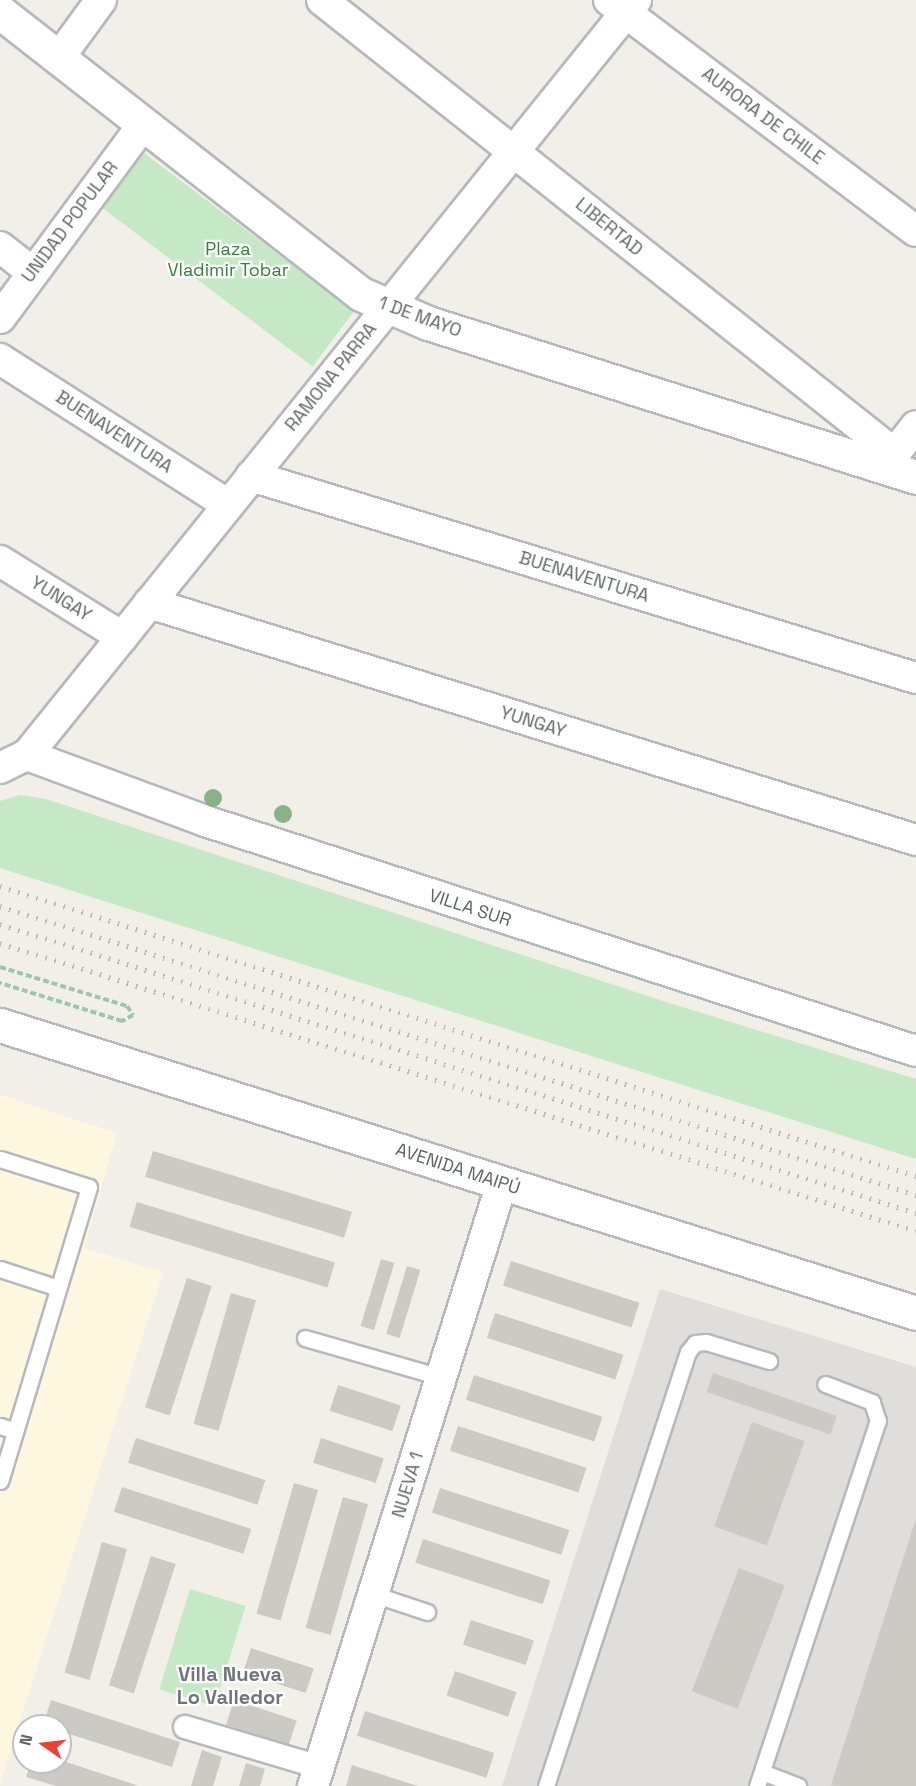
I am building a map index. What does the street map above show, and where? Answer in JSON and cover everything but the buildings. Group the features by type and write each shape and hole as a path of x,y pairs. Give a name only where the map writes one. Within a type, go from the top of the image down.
{"street":[{"path":"57,59 101,0"},
{"name":"LIBERTAD","path":"322,0 512,150 898,466"},
{"name":"RAMONA PARRA","path":"27,755 512,150 624,4"},
{"name":"AURORA DE CHILE","path":"624,4 916,231"},
{"name":"1 DE MAYO","path":"0,12 142,126 342,281 387,307 898,466"},
{"name":"UNIDAD POPULAR","path":"0,318 142,126"},
{"path":"0,246 32,272"},
{"name":"BUENAVENTURA","path":"0,359 228,505"},
{"path":"898,466 916,426"},
{"name":"BUENAVENTURA","path":"251,476 916,678"},
{"name":"YUNGAY","path":"0,561 122,637"},
{"name":"YUNGAY","path":"149,603 916,840"},
{"path":"0,768 27,755"},
{"name":"VILLA SUR","path":"27,755 216,824 916,1051"},
{"name":"AVENIDA MAIPÚ","path":"0,1025 916,1313"},
{"name":"NUEVA 1","path":"316,1777 502,1183"},
{"path":"185,1727 316,1777"}],"lane":[{"path":"0,1159 89,1187 58,1288 7,1429 0,1481"},
{"path":"0,1269 58,1288"},
{"path":"305,1338 441,1377"},
{"path":"546,1786 688,1352 695,1344 706,1342 769,1361"},
{"path":"798,1786 760,1779 878,1421 872,1402 825,1384"},
{"path":"373,1594 427,1612"}],"path":[{"path":"0,967 127,1005 133,1015 122,1021 0,983"}],"shaded area":[{"path":"0,1095 117,1133 84,1248 163,1272 22,1714 12,1714 12,1745 0,1783"},
{"path":"660,1289 916,1367 916,1786 502,1786"}],"green space":[{"name":"Plaza Vladimir Tobar","path":"144,153 354,311 313,366 102,208"},
{"path":"20,795 46,799 663,1001 916,1079 916,1159 0,868 0,801"},
{"path":"190,1589 245,1606 215,1706 159,1689"}],"railway":[{"path":"0,886 916,1176"},
{"path":"0,906 916,1195"},
{"path":"0,924 916,1213"},
{"path":"0,943 916,1231"}],"district":[{"name":"Villa Nueva Lo Valledor","path":"230,1686"}]}
